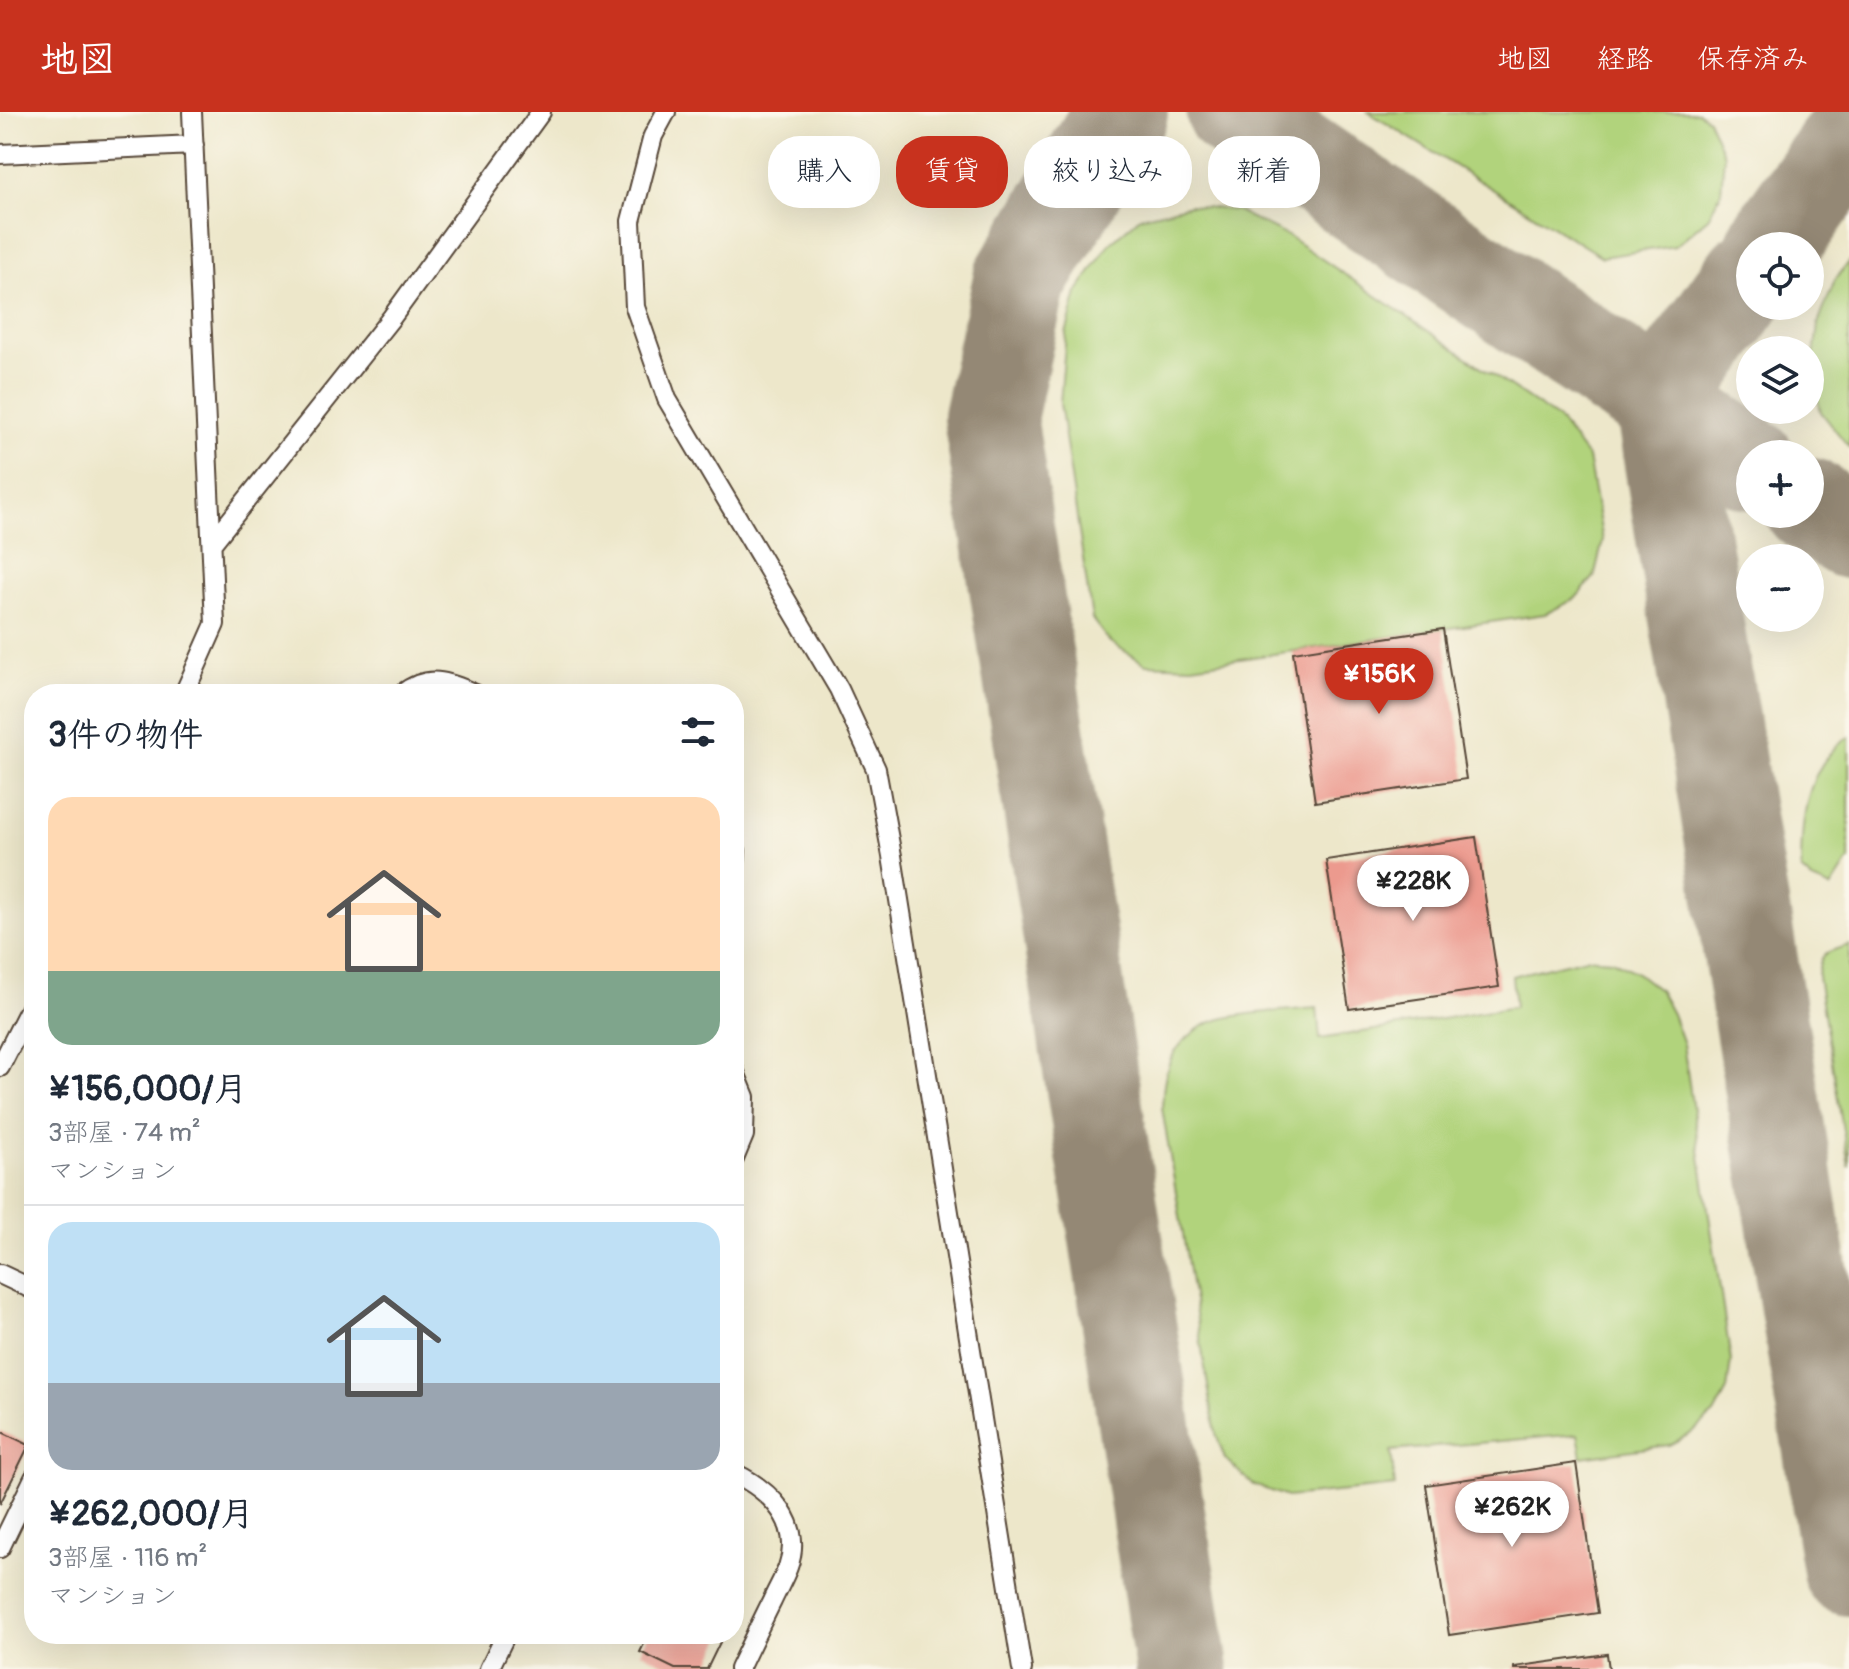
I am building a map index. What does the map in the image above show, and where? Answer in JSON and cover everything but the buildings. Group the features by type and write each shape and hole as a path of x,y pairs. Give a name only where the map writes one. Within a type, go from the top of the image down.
{"lane":[{"path":"188,684 215,624 192,112"},
{"path":"213,542 392,317 541,112"},
{"path":"666,112 653,136 631,221 635,307 667,399 839,689 876,769 1022,1669"},
{"path":"0,154 194,145"},
{"path":"418,684 429,681 449,684"},
{"path":"0,1067 24,1020"},
{"path":"744,1095 744,1135"},
{"path":"0,1274 24,1285"},
{"path":"739,1669 789,1565 792,1542 785,1515 770,1495 744,1478"},
{"path":"0,1548 24,1499"},
{"path":"489,1669 501,1644"}],"green space":[{"path":"1368,112 1697,112 1708,119 1724,155 1721,192 1708,218 1675,246 1602,257"},
{"path":"1192,205 1237,211 1288,236 1558,419 1588,458 1603,541 1594,577 1575,599 1545,614 1192,666 1146,664 1110,642 1092,619 1060,403 1066,334 1077,293 1109,244 1140,217 1178,208 1192,208"},
{"path":"1849,262 1849,447 1824,416 1824,336 1817,336 1835,280"},
{"path":"1849,737 1849,860 1831,888 1812,880 1801,870 1802,833 1814,779 1834,749"},
{"path":"1849,945 1849,1167 1818,977 1822,957"},
{"path":"1586,958 1612,960 1637,973 1659,990 1683,1044 1731,1361 1727,1390 1714,1414 1690,1434 1669,1445 1582,1457 1578,1434 1391,1451 1395,1486 1287,1497 1254,1485 1225,1459 1216,1434 1162,1108 1165,1077 1174,1054 1188,1037 1206,1024 1249,1014 1317,1008 1320,1039 1515,1007 1512,976"}],"taxiway":[{"path":"1121,112 1020,280 990,417 1182,1669"},
{"path":"1233,112 1736,453"},
{"path":"1782,232 1849,138"},
{"path":"1736,297 1661,401 1849,1569"},
{"path":"1824,515 1849,532"}]}
